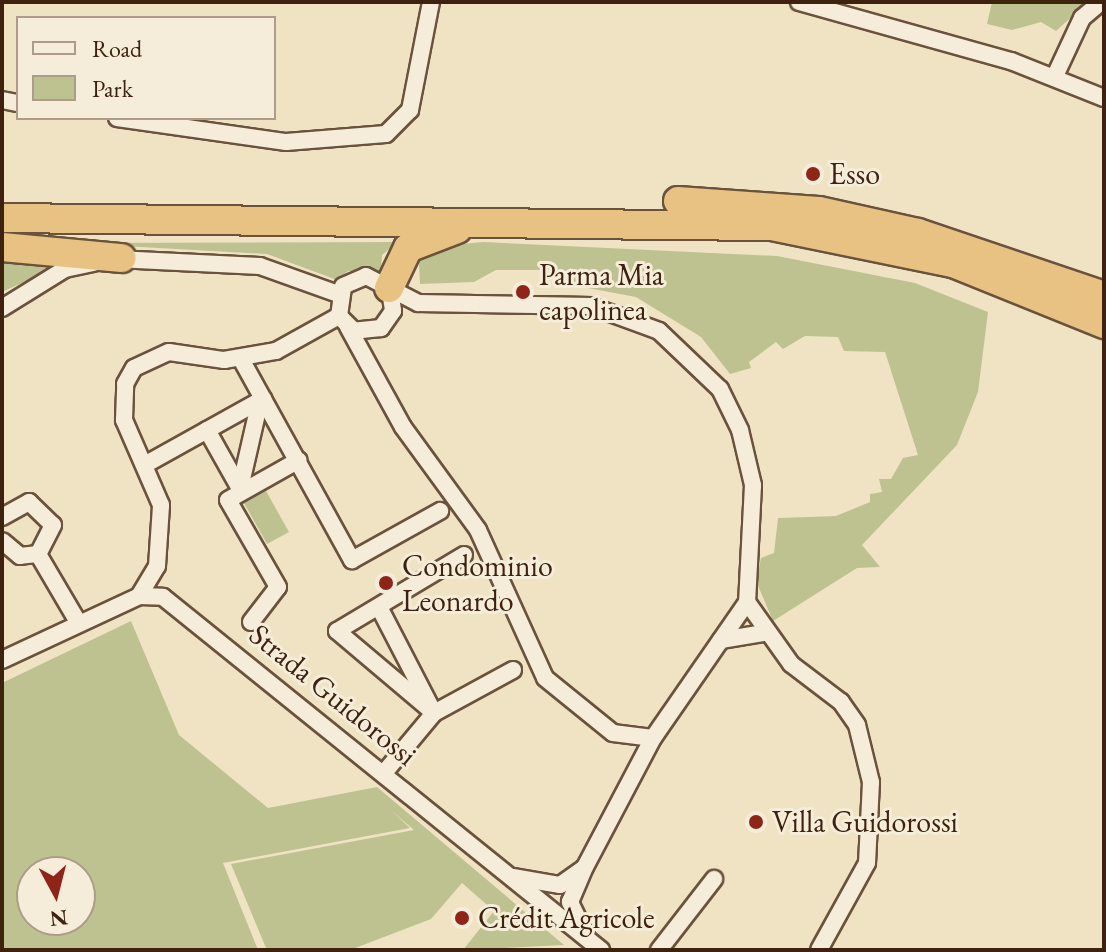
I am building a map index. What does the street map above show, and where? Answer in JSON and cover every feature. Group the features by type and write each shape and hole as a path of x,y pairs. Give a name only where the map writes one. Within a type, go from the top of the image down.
{"highway":[{"path":"2,199 722,201 918,233 1104,296"},
{"path":"2,218 744,223 870,241 993,277 1104,324"},
{"path":"388,306 400,255 435,234 615,220"},
{"path":"2,247 121,258"},
{"path":"1069,285 1104,303"}],"street":[{"path":"131,120 286,142 386,134 410,110 431,2"},
{"path":"799,2 1055,76 1104,98"},
{"path":"1055,76 1082,18 1101,2"},
{"path":"2,308 65,269 121,258 260,266 338,294"},
{"path":"338,294 358,277 388,306"},
{"path":"338,294 343,322 373,381 464,506 545,678 574,708 626,739 640,764"},
{"path":"2,660 139,596 158,553 161,505 148,463 121,406 134,368 169,352 241,359 276,351 388,306 418,303 591,306 641,322 693,359 720,389 749,463 747,602 764,633 841,702 857,725 871,782 867,863 819,950"},
{"path":"373,381 388,306"},
{"path":"241,359 352,560 440,511"},
{"path":"148,463 261,400"},
{"path":"241,490 261,400"},
{"path":"207,430 241,490"},
{"path":"251,622 278,587 228,500 299,460"},
{"path":"2,517 20,503 45,510 53,534 38,554 20,556 2,541"},
{"path":"38,554 78,622"},
{"path":"434,713 337,631 464,555"},
{"name":"Strada Guidorossi","path":"139,596 163,597 180,607 595,945"},
{"path":"595,945 570,902 585,867 653,738 747,602"},
{"path":"379,607 434,713"},
{"path":"721,640 764,633"},
{"path":"384,773 434,713 513,670"},
{"path":"626,739 653,738"},
{"path":"511,877 560,885 585,867"},
{"path":"659,950 714,879"}],"green space":[{"path":"992,2 1088,2 1056,31 1041,22 1012,30 987,24"},
{"path":"397,242 382,255 381,271 348,271 337,280 267,254 70,243"},
{"path":"483,242 777,256 915,283 988,312 978,392 957,445 862,545 880,567 857,568 773,621 756,581 761,558 774,553 778,518 836,516 870,502 870,494 882,492 879,479 891,479 903,458 918,455 885,352 844,351 838,337 805,336 783,349 776,342 749,362 751,368 730,374 701,337 636,297 566,284 550,270 496,270 474,282 420,284 419,262 440,246"},
{"path":"2,259 74,259 2,292"},
{"path":"266,491 289,532 267,544 244,503"},
{"path":"131,621 179,735 268,808 377,787 564,945 463,950 494,911 462,883 431,919 350,950 266,948 231,864 414,830 392,811 410,828 223,863 258,950 2,950 2,683"}],"place":[{"name":"Esso","path":"813,174"},
{"name":"Parma Mia capolinea","path":"523,292"},
{"name":"Condominio Leonardo","path":"386,583"},
{"name":"Villa Guidorossi","path":"756,822"},
{"name":"Crédit Agricole","path":"462,918"}]}
